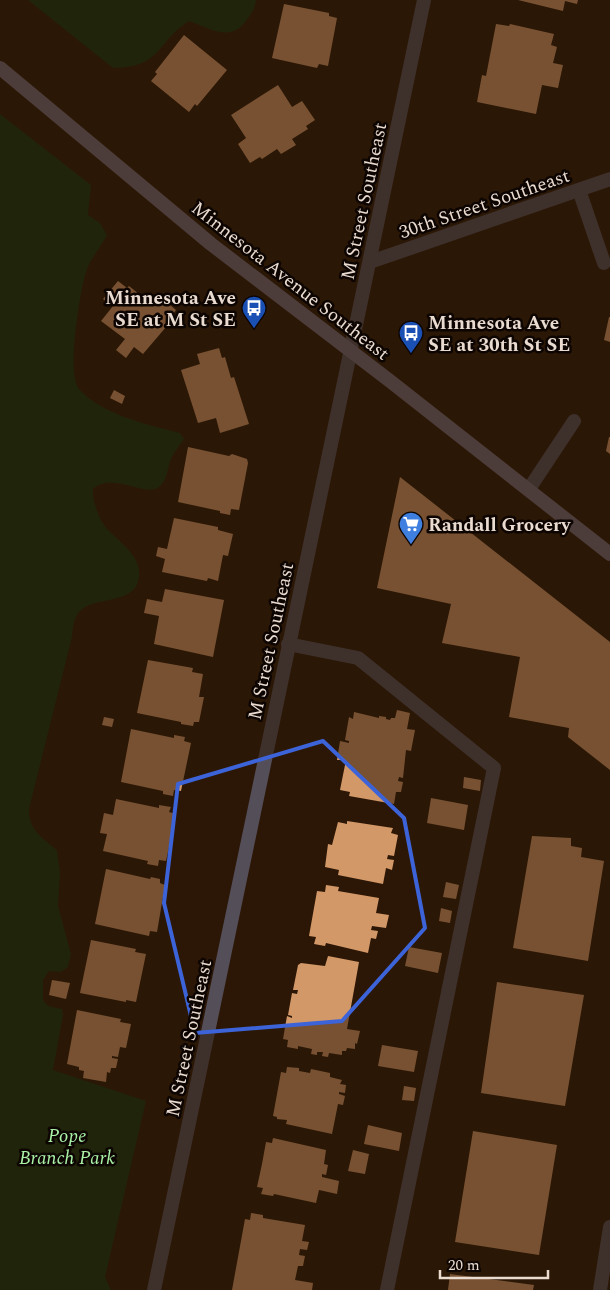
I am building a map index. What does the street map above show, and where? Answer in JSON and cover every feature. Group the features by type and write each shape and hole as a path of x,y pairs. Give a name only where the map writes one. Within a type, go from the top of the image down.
{"main road":[{"name":"Minnesota Avenue Southeast","path":"0,68 211,244 529,489 610,554"}],"street":[{"name":"M Street Southeast","path":"154,1290 424,0"},
{"name":"30th Street Southeast","path":"370,262 610,179"},
{"path":"579,190 604,263"},
{"path":"529,489 574,421"},
{"path":"288,644 358,658 494,768 387,1290"},
{"path":"600,1290 610,1227"}],"highlighted area":[{"path":"323,741 404,818 425,928 342,1021 195,1033 164,903 178,784"}],"green space":[{"path":"28,0 256,0 254,9 240,28 226,33 189,21 178,29 150,58 129,67 113,68"},
{"name":"Pope Branch Park","path":"0,114 91,185 88,215 100,223 107,235 88,267 83,282 74,351 75,380 79,389 88,398 112,412 180,433 184,439 172,456 166,477 159,487 153,490 110,483 101,484 93,489 95,505 102,522 132,553 139,568 139,577 136,587 130,593 92,604 84,608 77,615 29,809 31,823 37,833 57,850 60,873 58,906 71,954 68,967 61,972 49,971 43,980 43,1000 48,1006 62,1009 63,1015 53,1070 146,1101 105,1277 111,1290 0,1290"}],"building":[{"path":"518,0 578,0 577,4 565,1 563,11"},
{"path":"284,4 329,13 329,16 337,18 328,66 319,64 317,68 272,58"},
{"path":"496,24 509,26 510,24 554,34 551,45 557,47 553,63 563,65 558,88 542,85 536,114 477,102 482,75 486,76"},
{"path":"184,35 227,70 197,106 195,104 189,112 151,81 157,74 155,72"},
{"path":"278,85 292,107 302,101 315,120 306,126 308,129 292,139 296,145 281,154 277,149 262,159 260,157 250,163 238,144 246,138 231,115"},
{"path":"118,281 127,288 129,286 144,298 148,293 154,297 156,293 176,310 170,318 172,320 143,354 134,347 126,358 116,350 125,339 101,321 113,306 103,299"},
{"path":"610,317 610,342 604,340"},
{"path":"219,348 222,358 225,357 231,378 234,377 249,424 220,433 216,418 198,423 181,370 200,364 197,354"},
{"path":"114,390 125,396 122,404 110,398"},
{"path":"610,437 610,454 606,451"},
{"path":"188,447 229,456 232,454 247,459 248,463 239,510 231,509 230,515 178,502"},
{"path":"400,477 610,642 610,770 568,737 569,728 509,717 520,657 442,643 451,604 377,588"},
{"path":"174,518 218,527 218,530 233,534 228,556 223,555 218,581 208,578 207,581 162,572 165,559 156,556 158,547 167,549"},
{"path":"165,589 224,600 213,657 154,644 159,616 144,613 147,599 162,602"},
{"path":"148,660 193,668 192,672 203,674 199,697 204,697 199,722 194,722 193,726 137,713"},
{"path":"397,710 410,713 407,729 415,730 411,751 406,750 403,778 399,777 398,781 403,782 401,792 396,792 394,804 349,796 350,792 340,790 346,760 337,760 340,741 349,743 349,741 345,740 349,717 353,719 354,712 379,718 379,716 386,717 386,719 390,720 395,718"},
{"path":"104,717 114,719 112,727 102,725"},
{"path":"131,729 174,738 174,735 185,737 184,741 191,743 181,791 174,790 173,796 163,794 163,791 121,782"},
{"path":"464,777 481,780 480,791 463,788"},
{"path":"431,798 468,805 464,830 427,823"},
{"path":"116,799 159,808 159,805 171,807 169,812 176,814 166,861 159,860 158,866 147,864 148,861 103,851 107,834 100,833 104,813 113,815"},
{"path":"347,821 393,828 391,833 398,835 394,856 388,855 387,859 394,860 392,870 386,868 383,884 338,875 339,870 325,867 328,844 332,845 338,822 347,824"},
{"path":"532,836 571,838 571,846 582,848 581,857 604,861 588,961 513,948"},
{"path":"106,869 150,879 151,877 160,879 160,883 165,885 157,932 150,931 149,936 95,924"},
{"path":"446,882 459,885 456,899 443,897"},
{"path":"326,885 339,887 338,891 379,898 376,913 389,915 386,928 372,926 371,930 378,931 376,939 371,938 368,953 326,943 325,946 314,944 316,937 309,936 317,891 325,892"},
{"path":"441,908 452,911 450,923 439,921"},
{"path":"91,940 136,949 135,952 146,954 136,1002 126,1000 126,1002 80,993"},
{"path":"409,947 442,953 438,973 405,966"},
{"path":"328,956 359,962 347,1029 360,1031 357,1044 355,1043 355,1049 347,1048 346,1051 342,1051 342,1055 329,1053 328,1057 322,1056 323,1052 317,1052 317,1055 311,1054 312,1049 298,1046 298,1049 287,1047 288,1040 283,1039 287,1016 292,1018 292,1016 288,1015 292,993 297,994 298,990 293,990 298,965 301,963 325,966"},
{"path":"52,980 70,983 66,999 49,995"},
{"path":"497,982 584,995 565,1106 481,1093"},
{"path":"77,1010 121,1019 120,1022 131,1024 126,1048 120,1047 118,1057 112,1056 112,1058 118,1059 116,1068 111,1068 110,1073 107,1072 106,1082 83,1078 84,1071 79,1070 79,1067 67,1064"},
{"path":"382,1045 418,1051 414,1072 378,1066"},
{"path":"287,1067 299,1068 299,1071 310,1073 311,1069 330,1073 330,1077 342,1080 340,1084 346,1085 345,1093 339,1092 339,1094 345,1096 343,1105 338,1104 332,1134 286,1124 287,1120 277,1119 277,1117 273,1116 281,1072 286,1073"},
{"path":"404,1086 416,1088 414,1101 402,1100"},
{"path":"368,1125 402,1133 399,1151 364,1144"},
{"path":"473,1131 557,1145 539,1255 455,1242"},
{"path":"273,1138 326,1150 324,1164 328,1165 326,1175 322,1174 322,1177 339,1181 337,1194 319,1190 316,1203 274,1194 273,1196 261,1194 263,1188 257,1187 266,1142 272,1143"},
{"path":"353,1150 369,1154 365,1174 348,1171"},
{"path":"251,1213 263,1215 263,1218 305,1225 302,1241 309,1242 307,1250 300,1249 299,1255 305,1256 303,1266 298,1266 295,1280 313,1283 312,1290 232,1290 245,1219 250,1220"},
{"path":"450,1274 534,1285 533,1290 448,1290"}],"place":[{"name":"Minnesota Ave SE at M St SE","path":"254,329"},
{"name":"Minnesota Ave SE at 30th St SE","path":"411,354"},
{"name":"Randall Grocery","path":"411,545"}]}
